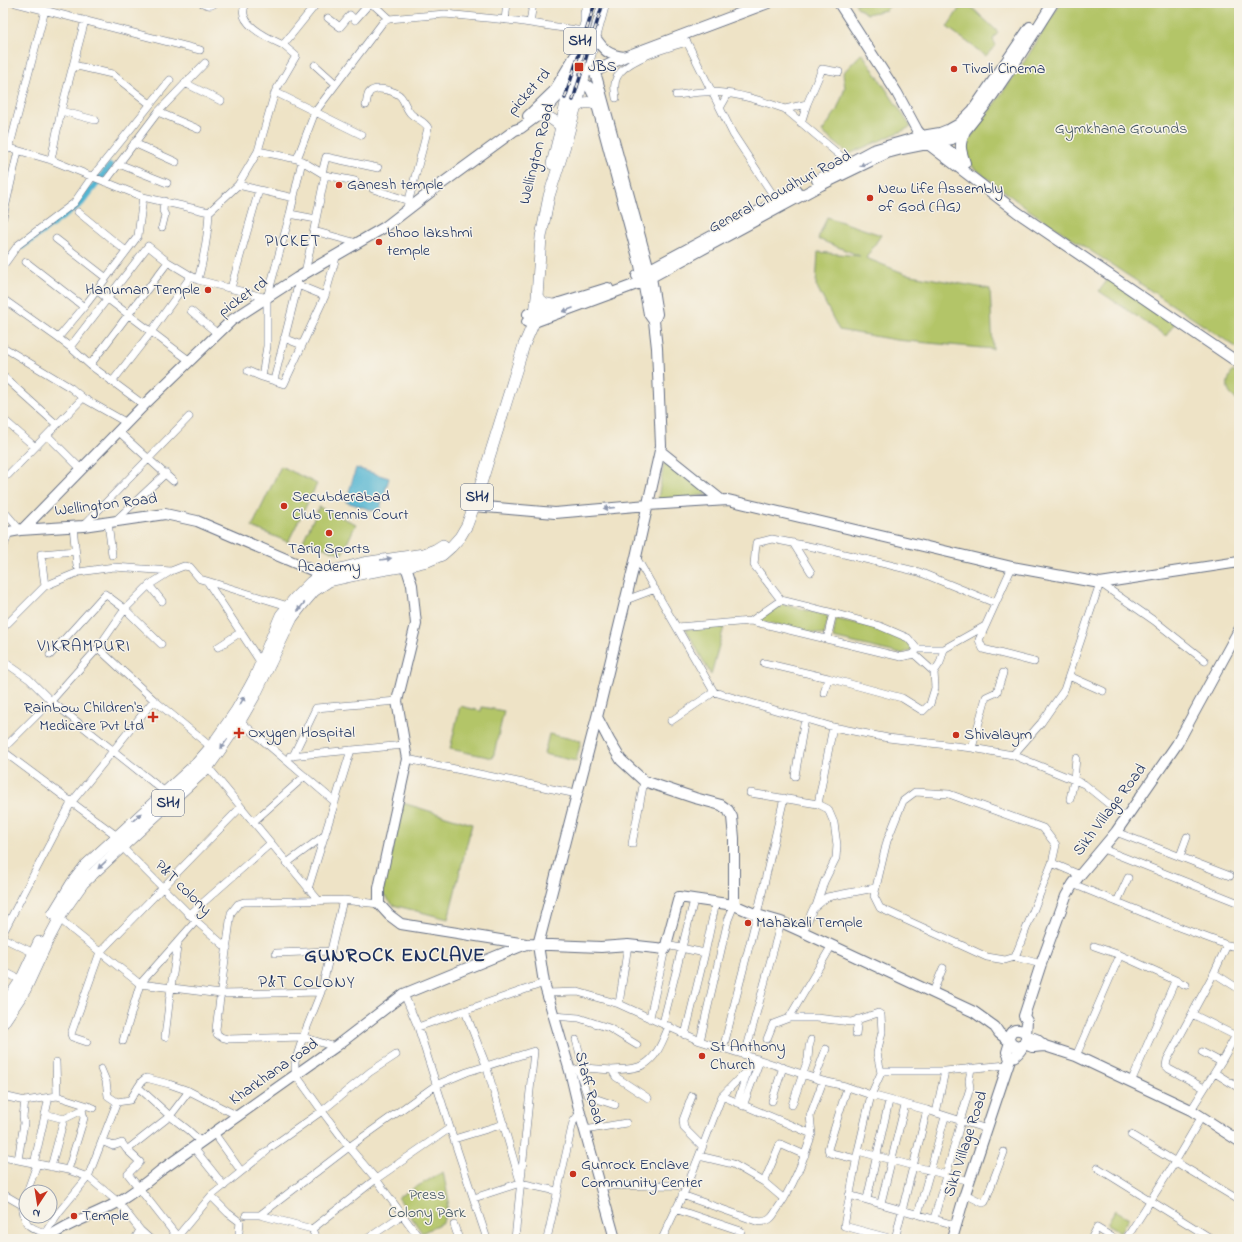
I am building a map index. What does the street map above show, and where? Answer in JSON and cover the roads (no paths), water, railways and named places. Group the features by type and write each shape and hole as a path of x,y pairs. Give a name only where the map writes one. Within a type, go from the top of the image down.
{"main road":[{"name":"Wellington Road","path":"531,318 534,232 540,203 561,127 577,52 586,23 586,13 590,3"},
{"name":"SH1","path":"3,1007 21,986 59,918 83,883 208,767 240,721 259,688 292,618 325,578 370,572 428,561 442,555 451,548 464,530 474,506 524,345 537,297 541,237 547,202 583,82 590,70 594,36 604,3"},
{"path":"590,70 768,3"},
{"path":"839,3 897,93 915,125 930,139 1017,212 1239,363"},
{"path":"846,3 896,80 914,115 930,139"},
{"name":"General Choudhuri Road","path":"646,275 821,185 887,153 930,139 959,124 973,110 1046,3"},
{"name":"General Choudhuri Road","path":"930,139 952,139 965,131 992,97 1053,3"},
{"path":"594,36 603,50 613,56 624,57"},
{"name":"picket rd","path":"515,130 520,123 554,92 577,52"},
{"path":"538,945 626,600 661,446 658,348 654,321 649,314 646,275 597,79 590,70 574,65"},
{"path":"571,79 587,84 593,93 640,265 646,275"},
{"name":"picket rd","path":"21,530 81,468 232,320 300,279 337,254 385,227 407,206 544,111 555,100 571,79"},
{"path":"576,107 583,103 590,102 597,104"},
{"path":"537,116 553,119 561,127"},
{"path":"911,139 914,133 915,125"},
{"path":"965,131 960,141 960,150 965,164"},
{"path":"531,318 646,275 777,201 873,150 911,139 930,139"},
{"path":"950,156 965,164 1024,211 1239,355"},
{"path":"531,318 553,305 646,275"},
{"path":"537,297 544,303 553,305"},
{"name":"SH1","path":"3,1023 53,914 72,883 85,866 197,764 211,747 240,704 255,677 281,615 302,590 325,578 363,563 424,554 435,550 443,545 452,534 461,521 466,508 520,342 531,318"},
{"path":"660,451 721,500"},
{"path":"474,506 555,513 728,500 1012,566 1100,583 1239,562"},
{"name":"Wellington Road","path":"6,532 78,526 165,514 197,520 325,578"},
{"path":"406,566 412,585 416,624 397,701 407,759 378,888 379,904 389,915 401,924 526,944 601,947 628,945 665,947 679,897 734,905 757,915 781,922 974,1012 995,1027 999,1034 1016,1047 1025,1040 1036,1039 1045,1046 1076,1056 1202,1116 1239,1141"},
{"name":"Sikh Village Road","path":"1024,1016 1066,896 1080,875 1116,832 1178,744 1239,630"},
{"path":"597,717 621,760 644,781 721,805 728,810 732,817 734,838 734,905"},
{"name":"Kharkhana road","path":"44,1237 118,1202 139,1188 160,1171 335,1047 404,994 526,944"},
{"name":"Staff Road","path":"538,945 553,1016 577,1070 580,1113 615,1239"},
{"path":"1024,1016 1027,1022 1025,1040 1015,1056 1008,1062 1007,1052 1010,1042 1009,1036 1015,1030 1019,1019 1024,1016"},
{"path":"995,1027 1017,1029 1022,1031 1025,1040"},
{"name":"Sikh Village Road","path":"952,1239 955,1225 1008,1062"}],"street":[{"path":"16,3 200,50"},
{"path":"202,3 208,5 215,3"},
{"path":"198,280 206,246 209,212 238,185 258,151 275,92 296,56 283,45 258,32 247,22 244,7 247,3"},
{"path":"283,45 317,3"},
{"path":"505,20 507,3"},
{"path":"530,23 534,3"},
{"path":"328,18 340,27 350,15 355,20 367,4 376,6 389,18"},
{"path":"45,10 6,148 51,160 143,197 209,212"},
{"path":"262,377 266,346 267,298 294,198 300,160 315,112 383,22 389,18 445,14 583,30"},
{"path":"51,160 61,111 85,20"},
{"path":"616,98 614,87 617,76 625,68 641,58 671,46 687,42 733,134 777,201"},
{"path":"3,266 18,245 74,203 118,164 158,112 205,63"},
{"path":"73,65 112,74 150,104"},
{"path":"315,65 336,84"},
{"path":"801,123 807,104 822,69 839,72"},
{"path":"99,180 150,104 170,80"},
{"path":"185,83 220,100"},
{"path":"366,105 369,93 375,89 391,92 400,96 410,114 426,124 428,128 407,206 373,189"},
{"path":"275,92 362,135"},
{"path":"676,95 712,92 728,94 753,98 785,109 849,163"},
{"path":"720,108 728,94"},
{"path":"785,109 807,104"},
{"path":"61,111 95,120"},
{"path":"158,112 198,129"},
{"path":"134,144 176,162"},
{"path":"3,217 18,150"},
{"path":"258,151 300,160 323,174 355,181"},
{"path":"274,380 284,338 314,231 326,157 378,168"},
{"path":"118,164 167,183"},
{"path":"238,185 294,198"},
{"path":"231,288 259,190"},
{"path":"58,338 84,307 105,277 138,236 143,197"},
{"path":"162,227 165,215 163,211 164,201"},
{"path":"78,212 126,250"},
{"path":"290,214 316,219"},
{"path":"314,231 357,242"},
{"path":"56,239 105,277"},
{"path":"70,347 148,246 168,262 198,280 267,298"},
{"path":"248,371 284,384 324,296 337,254"},
{"path":"26,262 84,307"},
{"path":"90,365 168,262"},
{"path":"112,382 151,332 191,276"},
{"path":"300,279 324,296"},
{"path":"96,290 190,361"},
{"path":"3,299 70,347 90,365 144,406"},
{"path":"191,311 218,334"},
{"path":"284,338 302,345"},
{"path":"3,347 72,388 83,398 127,423"},
{"path":"3,376 56,424"},
{"path":"8,475 56,424 83,398"},
{"path":"77,566 75,550 78,526 149,458 189,417"},
{"path":"3,419 35,447"},
{"path":"119,432 166,473 173,481"},
{"path":"47,435 81,468"},
{"path":"112,555 111,522 166,473"},
{"path":"3,510 21,530"},
{"path":"3,550 6,532"},
{"path":"934,672 916,652 908,638 880,626 781,600 754,565 756,543 772,539 823,549 919,572 995,603"},
{"path":"793,543 811,572"},
{"path":"45,586 42,554 75,550"},
{"path":"636,557 714,692 833,727 888,738 972,748 1013,755 1084,784 1126,818"},
{"path":"117,836 3,750 51,701 98,648 125,609 149,586 171,571 184,566 190,567 200,579 288,606"},
{"path":"1012,566 979,640 984,649 1034,662"},
{"path":"3,628 45,586 79,572 114,567 171,571"},
{"path":"207,581 261,663"},
{"path":"1013,755 1041,724 1064,690 1100,583 1156,622 1205,661"},
{"path":"149,586 162,601"},
{"path":"626,600 655,589"},
{"path":"50,655 105,594 125,609 161,644"},
{"path":"751,621 781,600"},
{"path":"827,639 833,613"},
{"path":"677,627 751,621 901,657 916,652 944,649 985,626"},
{"path":"218,647 241,632"},
{"path":"98,648 154,700 211,747"},
{"path":"764,662 902,698 923,711 930,704 935,688 934,672 940,663 944,649"},
{"path":"4,662 29,679 51,701 165,792"},
{"path":"972,748 986,697 997,692 1003,673"},
{"path":"1069,676 1102,691"},
{"path":"824,693 828,678"},
{"path":"671,721 714,692"},
{"path":"3,933 72,803 154,700"},
{"path":"293,756 316,708 397,701"},
{"path":"795,776 805,718"},
{"path":"240,721 335,802"},
{"path":"818,804 833,727"},
{"path":"282,757 404,745"},
{"path":"308,889 351,750"},
{"path":"1070,799 1074,780 1076,758"},
{"path":"407,759 577,794"},
{"path":"208,767 319,901"},
{"path":"253,822 305,776"},
{"path":"632,844 644,781"},
{"path":"1015,957 1052,863 1056,845 1043,828 948,794 915,792 903,801 887,841 874,896 880,908 987,957 1005,960 1015,957 1041,964"},
{"path":"750,794 818,804 828,808 834,823 837,845 836,858 824,882 816,906"},
{"path":"723,1049 757,915 784,798"},
{"path":"87,1042 72,1037 71,1034 100,952 241,807"},
{"path":"1116,832 1230,876"},
{"path":"287,863 325,835"},
{"path":"1180,856 1187,837"},
{"path":"189,915 270,843"},
{"name":"P&T colony","path":"122,847 189,915 227,948"},
{"path":"1103,849 1239,903"},
{"path":"1052,863 1080,875"},
{"path":"1117,902 1128,878"},
{"path":"1073,884 1181,928 1227,945 1239,947"},
{"path":"803,932 813,909 827,896 875,888"},
{"path":"335,1047 303,1037 228,1039 221,1038 217,1034 216,1029 232,913 238,904 244,902 343,900 379,904"},
{"path":"343,900 321,992 303,1037 295,1062 296,1075 420,1239"},
{"path":"577,1070 612,1070 632,1068 643,1065 652,1058 660,1045 666,1025 694,900"},
{"path":"686,1036 716,902"},
{"path":"700,1041 728,920 734,905"},
{"path":"59,918 140,984 221,994 321,992"},
{"path":"123,1041 140,984 196,921"},
{"path":"745,1055 781,922"},
{"path":"3,938 34,953"},
{"path":"165,1037 178,942"},
{"path":"619,1004 628,945"},
{"path":"789,1018 832,945"},
{"path":"1204,1088 1166,1066 1167,1060 1214,973 1227,945"},
{"path":"1094,946 1120,955 1186,985"},
{"path":"650,1017 665,947 705,953"},
{"path":"276,953 331,951"},
{"path":"1076,1056 1120,955"},
{"path":"933,992 943,968"},
{"path":"3,971 21,986"},
{"path":"1214,973 1239,989"},
{"path":"1131,1082 1175,981"},
{"path":"418,1027 465,1010 546,988 578,992 619,1004 650,1017 686,1036 723,1049 759,1059 823,1081 845,1086 847,1088 889,1101 926,1110 987,1129"},
{"path":"404,994 418,1027 487,1239"},
{"path":"465,1010 486,1066 520,1183"},
{"path":"767,1039 773,1024 789,1018 817,1018 851,1022 878,1013 881,1015 882,1032 877,1053 881,1073 871,1095 856,1159 844,1226 883,1238 894,1239 926,1110"},
{"path":"1190,1110 1215,1073 1237,1033 1192,1014"},
{"path":"553,1016 579,1018 609,1028 638,1045"},
{"path":"856,1034 858,1020"},
{"path":"576,1040 577,1070 588,1094 591,1097 615,1105"},
{"path":"792,1105 808,1059 811,1040"},
{"path":"816,1078 826,1049"},
{"path":"260,1215 307,1178 436,1085 467,1072 534,1051 515,1239"},
{"path":"1202,1052 1221,1062"},
{"path":"102,1142 113,1146 122,1143 140,1162 128,1174 178,1238 211,1196 269,1149 322,1111 370,1072 396,1055"},
{"path":"662,1239 687,1186 722,1096 759,1059"},
{"path":"740,1104 759,1059"},
{"path":"56,1062 57,1096"},
{"path":"881,1073 883,1071 945,1071 1008,1062"},
{"path":"772,1101 783,1067"},
{"path":"934,1219 970,1088 968,1081 971,1068"},
{"path":"101,1069 106,1081 108,1096 117,1102 130,1100 142,1081 146,1078 150,1078 189,1091 238,1116"},
{"path":"612,1070 616,1077 648,1098"},
{"path":"740,1104 748,1070"},
{"path":"936,1113 945,1071"},
{"path":"1215,1073 1239,1088"},
{"path":"682,1196 756,1221 762,1222 772,1217 793,1184 812,1134 810,1116 823,1081"},
{"path":"138,1087 188,1130 224,1186"},
{"path":"847,1088 828,1149 831,1153 856,1159"},
{"path":"127,1150 170,1116 189,1091"},
{"path":"3,1096 25,1101 57,1096 84,1108 94,1108"},
{"path":"692,1096 683,1120 683,1124 684,1128 702,1146"},
{"path":"722,1096 812,1134"},
{"path":"29,1184 36,1164 49,1097"},
{"path":"18,1160 24,1123 23,1117 25,1101"},
{"path":"867,1199 889,1101"},
{"path":"27,1224 44,1237 59,1212 88,1177 117,1102"},
{"path":"881,1203 905,1105"},
{"path":"45,1114 64,1119 84,1108"},
{"path":"68,1170 84,1118 84,1108"},
{"path":"547,1239 573,1122 580,1113"},
{"path":"1126,1239 1175,1162 1202,1116"},
{"path":"918,1214 945,1117"},
{"path":"51,1167 64,1119"},
{"path":"585,1130 626,1123"},
{"path":"454,1139 504,1124"},
{"path":"312,1229 376,1179 450,1128"},
{"path":"214,1133 241,1171"},
{"path":"1131,1135 1239,1200"},
{"path":"764,1182 780,1144 804,1155"},
{"path":"858,1152 969,1182"},
{"path":"965,1194 983,1203 985,1202 1004,1152"},
{"path":"699,1156 732,1164 764,1182 784,1199"},
{"path":"3,1157 68,1170 88,1177 118,1202 140,1230 150,1239"},
{"path":"1098,1168 1212,1239"},
{"path":"474,1198 520,1183 557,1191"},
{"path":"600,1186 687,1186"},
{"path":"3,1194 18,1203"},
{"path":"849,1195 955,1225"},
{"path":"211,1196 228,1213 240,1222 239,1232"},
{"path":"675,1209 741,1231"},
{"path":"246,1215 260,1215 312,1229"},
{"path":"371,1238 402,1215"},
{"path":"454,1225 459,1239"},
{"path":"1091,1239 1097,1228 1115,1239"},
{"path":"312,1229 316,1239"},
{"path":"134,1239 140,1230"}],"water":[{"path":"356,468 389,478 379,512 346,502"}],"waterway":[{"path":"22,246 81,203 110,166"}],"railway":[{"path":"565,98 595,3"},
{"path":"573,100 603,3"}],"place":[{"name":"JBS","path":"579,67"},
{"name":"Tivoli Cinema","path":"954,69"},
{"name":"Ganesh temple","path":"339,185"},
{"name":"New Life Assembly of God (AG)","path":"870,198"},
{"name":"bhoo lakshmi temple","path":"379,242"},
{"name":"Hanuman Temple","path":"208,290"},
{"name":"Secubderabad Club Tennis Court","path":"284,506"},
{"name":"Tariq Sports Academy","path":"329,533"},
{"name":"Rainbow Children's Medicare Pvt Ltd","path":"153,717"},
{"name":"Oxygen Hospital","path":"239,733"},
{"name":"Shivalaym","path":"956,735"},
{"name":"Mahakali Temple","path":"748,923"},
{"name":"St Anthony Church","path":"702,1056"},
{"name":"Gunrock Enclave Community Center","path":"573,1174"},
{"name":"Temple","path":"74,1216"}],"district":[{"name":"PICKET","path":"293,241"},
{"name":"VIKRAMPURI","path":"84,646"},
{"name":"GUNROCK ENCLAVE","path":"395,956"},
{"name":"P&T COLONY","path":"307,982"}],"park label":[{"name":"Gymkhana Grounds","path":"1121,129"},
{"name":"Press Colony Park","path":"427,1204"}]}
